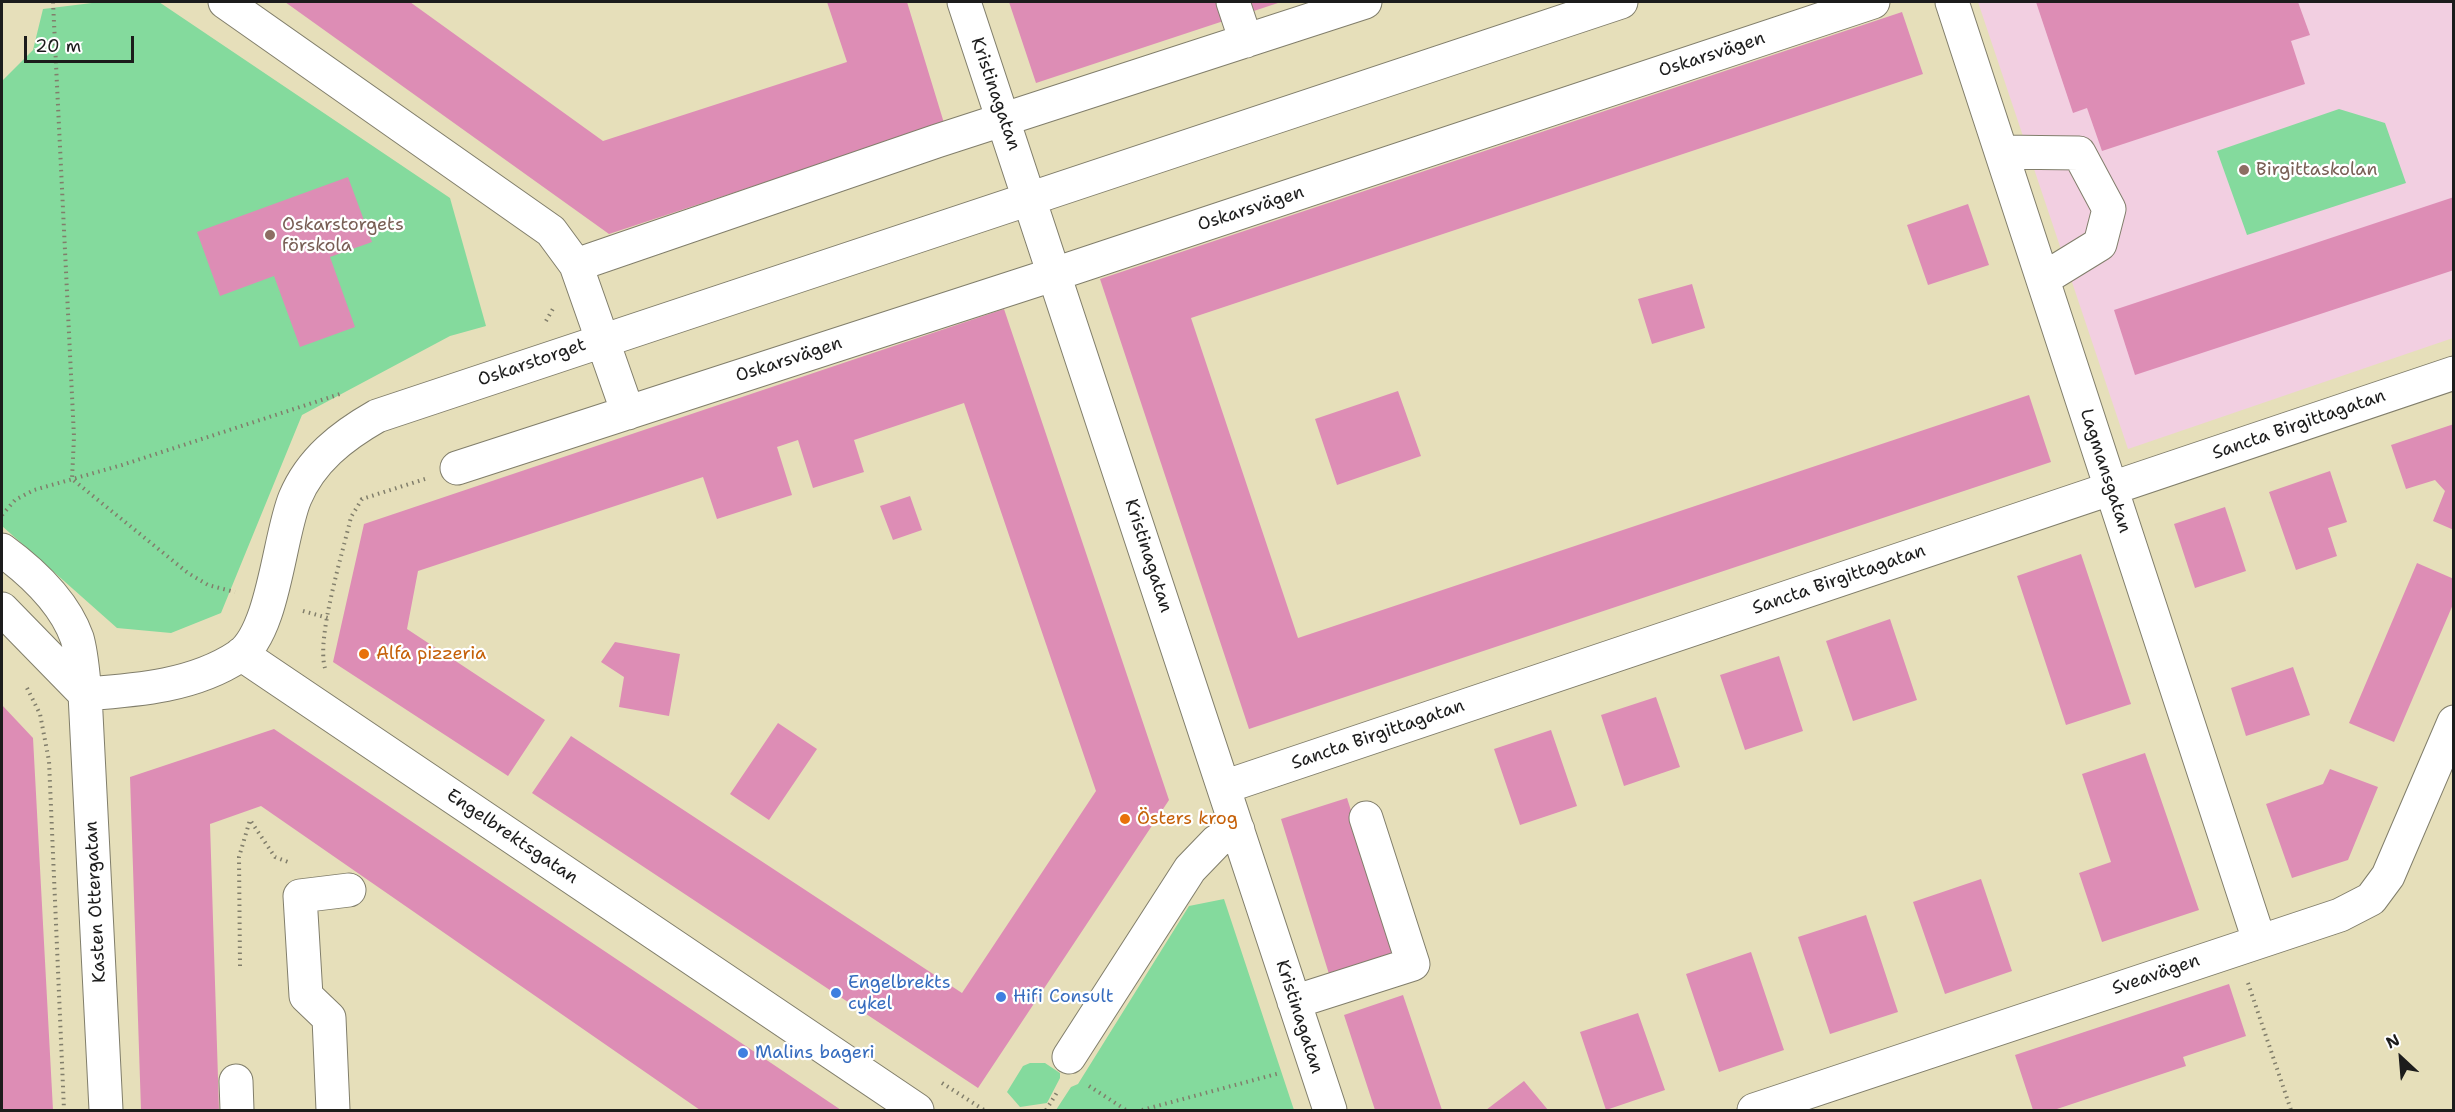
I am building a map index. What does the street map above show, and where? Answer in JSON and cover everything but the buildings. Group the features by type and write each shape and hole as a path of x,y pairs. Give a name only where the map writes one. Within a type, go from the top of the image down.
{"street":[{"name":"Oskarstorget","path":"225,2 551,231 576,265 602,339 377,416 334,443 313,466 294,499 269,601 258,629 241,654"},
{"name":"Kristinagatan","path":"964,2 1330,1110"},
{"path":"1233,2 1246,41"},
{"path":"576,265 1365,2"},
{"path":"628,413 602,339 1621,2"},
{"name":"Oskarsvägen","path":"457,468 1055,274 1873,2"},
{"name":"Lagmansgatan","path":"1952,2 2111,488 2247,944"},
{"path":"2001,152 2079,153 2109,209 2100,244 2043,279"},
{"name":"Sancta Birgittagatan","path":"1224,787 2454,373"},
{"path":"2,550 21,564 52,595 76,638 85,694"},
{"path":"2,609 85,694"},
{"path":"85,694 173,683 203,674 241,654"},
{"name":"Engelbrektsgatan","path":"241,654 917,1110"},
{"name":"Kasten Ottergatan","path":"85,694 106,1110"},
{"name":"Sveavägen","path":"1754,1110 2247,944 2340,915 2371,899 2388,876 2454,722"},
{"path":"1294,1002 1413,964 1366,818"},
{"path":"1069,1057 1190,869 1218,841 1238,830"},
{"path":"333,1110 329,1018 306,996 300,896 349,890"}],"path":[{"path":"53,2 74,437 72,479"},
{"path":"542,327 576,265"},
{"path":"2,515 15,500 34,490 349,391"},
{"path":"328,618 351,517 357,504 362,499 457,468"},
{"path":"72,479 188,573 208,585 227,590"},
{"path":"24,683 39,714 49,761 64,1110"},
{"path":"240,966 239,857 250,820 275,857 292,863"},
{"path":"2247,944 2290,1110"},
{"path":"1142,1110 1314,1063"},
{"path":"1088,1085 1126,1110"}],"shaded area":[{"name":"Birgittaskolan","path":"1978,2 2453,2 2453,338 2128,449"}],"green space":[{"path":"100,2 159,2 450,198 486,326 450,336 302,415 221,613 171,633 117,628 2,526 2,81 33,50 43,9"},
{"path":"2339,109 2385,123 2406,183 2247,235 2217,151"},
{"path":"1224,899 1294,1110 1056,1110 1071,1087 1078,1084 1189,906"},
{"path":"1030,1063 1045,1063 1060,1073 1060,1078 1047,1103 1020,1107 1007,1092 1023,1066"}],"place":[{"name":"Birgittaskolan","path":"2244,170"},
{"name":"Oskarstorgets förskola","path":"270,235"},
{"name":"Alfa pizzeria","path":"364,654"},
{"name":"Östers krog","path":"1125,819"},
{"name":"Engelbrekts cykel","path":"836,993"},
{"name":"Hifi Consult","path":"1001,997"},
{"name":"Malins bageri","path":"743,1053"}]}
